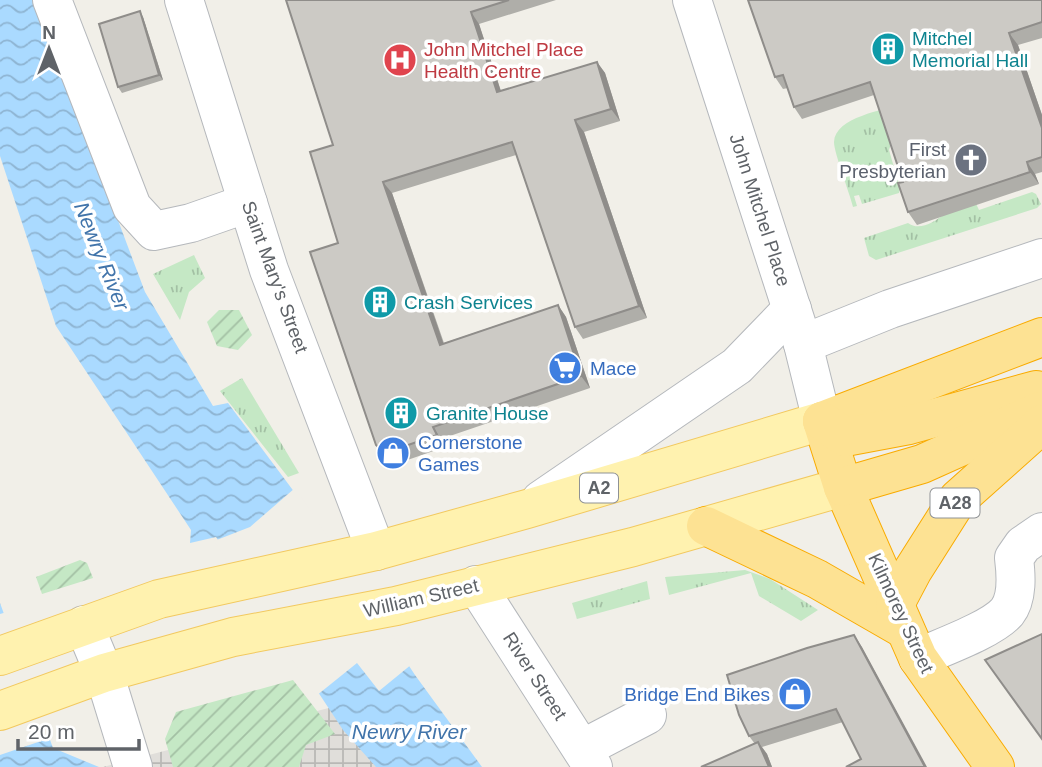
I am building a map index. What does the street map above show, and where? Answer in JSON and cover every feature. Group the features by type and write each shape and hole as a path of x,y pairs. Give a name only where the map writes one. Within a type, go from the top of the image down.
{"highway":[{"path":"822,421 1042,337"},
{"path":"822,421 845,436 909,425 1036,390 1042,391"},
{"name":"A28","path":"843,487 922,464 1042,410"},
{"name":"Kilmorey Street","path":"822,421 843,487 906,630 995,767"},
{"name":"A28","path":"906,630 958,499 1042,424"},
{"path":"706,526 817,579 906,630"}],"main road":[{"name":"A2","path":"0,656 176,594 368,553 527,509 822,421"},
{"name":"William Street","path":"0,711 104,673 248,633 396,606 633,547 843,487"}],"street":[{"path":"52,0 132,207 154,231 191,223 248,203"},
{"name":"Saint Mary's Street","path":"184,0 269,270 368,553"},
{"name":"John Mitchel Place","path":"692,0 798,327 822,421"},
{"path":"527,509 798,327 890,309 1042,258"},
{"path":"906,630 993,623 1009,610 1017,577 1014,558 1023,545 1042,532"},
{"name":"River Street","path":"475,585 587,758"},
{"path":"84,625 104,673 133,767"},
{"path":"587,758 647,715"}],"shaded area":[{"path":"340,705 397,767 103,767"}],"green space":[{"path":"903,104 889,150 900,188 899,193 862,204 859,195 854,196 857,206 853,207 835,147 836,133 862,116"},
{"path":"970,191 979,210 1032,192 1041,204 1037,208 876,260 869,256 864,238 908,223 924,226 941,217"},
{"path":"194,255 205,278 189,292 180,320 153,274"},
{"path":"219,310 239,310 252,335 238,350 217,346 207,322"},
{"path":"242,378 299,473 288,477 220,391"},
{"path":"80,560 87,563 93,578 42,594 36,577"},
{"path":"745,570 770,579 818,610 801,621 759,596 751,573 669,595 665,577"},
{"path":"647,581 650,599 577,619 572,603"},
{"path":"293,680 335,734 306,745 299,767 173,767 165,739 176,712"}],"water":[{"name":"Newry River","path":"0,0 35,0 145,292 213,406 228,403 295,493 415,675 482,767 376,767 343,730 216,537 190,543 191,530 56,326 0,156"},
{"path":"0,603 53,748 99,767 0,767"}],"pier":[{"path":"295,488 412,664 379,691 357,663 316,696 214,541 250,527"},
{"path":"7,612 53,737 0,755 0,614"}],"building":[{"path":"286,0 509,0 471,12 497,92 597,62 611,109 575,120 639,306 575,327 512,142 383,182 440,345 558,305 581,376 433,427 437,435 385,453 376,445 310,252 338,243 310,152 333,145"},
{"path":"748,0 1042,0 1042,22 1009,33 1042,128 1042,157 1027,162 1030,172 908,212 898,183 903,182 870,82 794,107 783,75 775,77"},
{"path":"140,11 159,75 118,87 99,24"},
{"path":"1042,634 1042,739 985,660"},
{"path":"854,635 925,767 846,767 861,759 836,709 749,736 739,715 727,675"},
{"path":"758,742 769,767 701,767"}],"place":[{"name":"Mitchel Memorial Hall","path":"888,49"},
{"name":"John Mitchel Place Health Centre","path":"400,60"},
{"name":"First Presbyterian","path":"971,160"},
{"name":"Crash Services","path":"380,302"},
{"name":"Mace","path":"565,368"},
{"name":"Granite House","path":"401,413"},
{"name":"Cornerstone Games","path":"393,453"},
{"name":"Bridge End Bikes","path":"795,694"}]}
